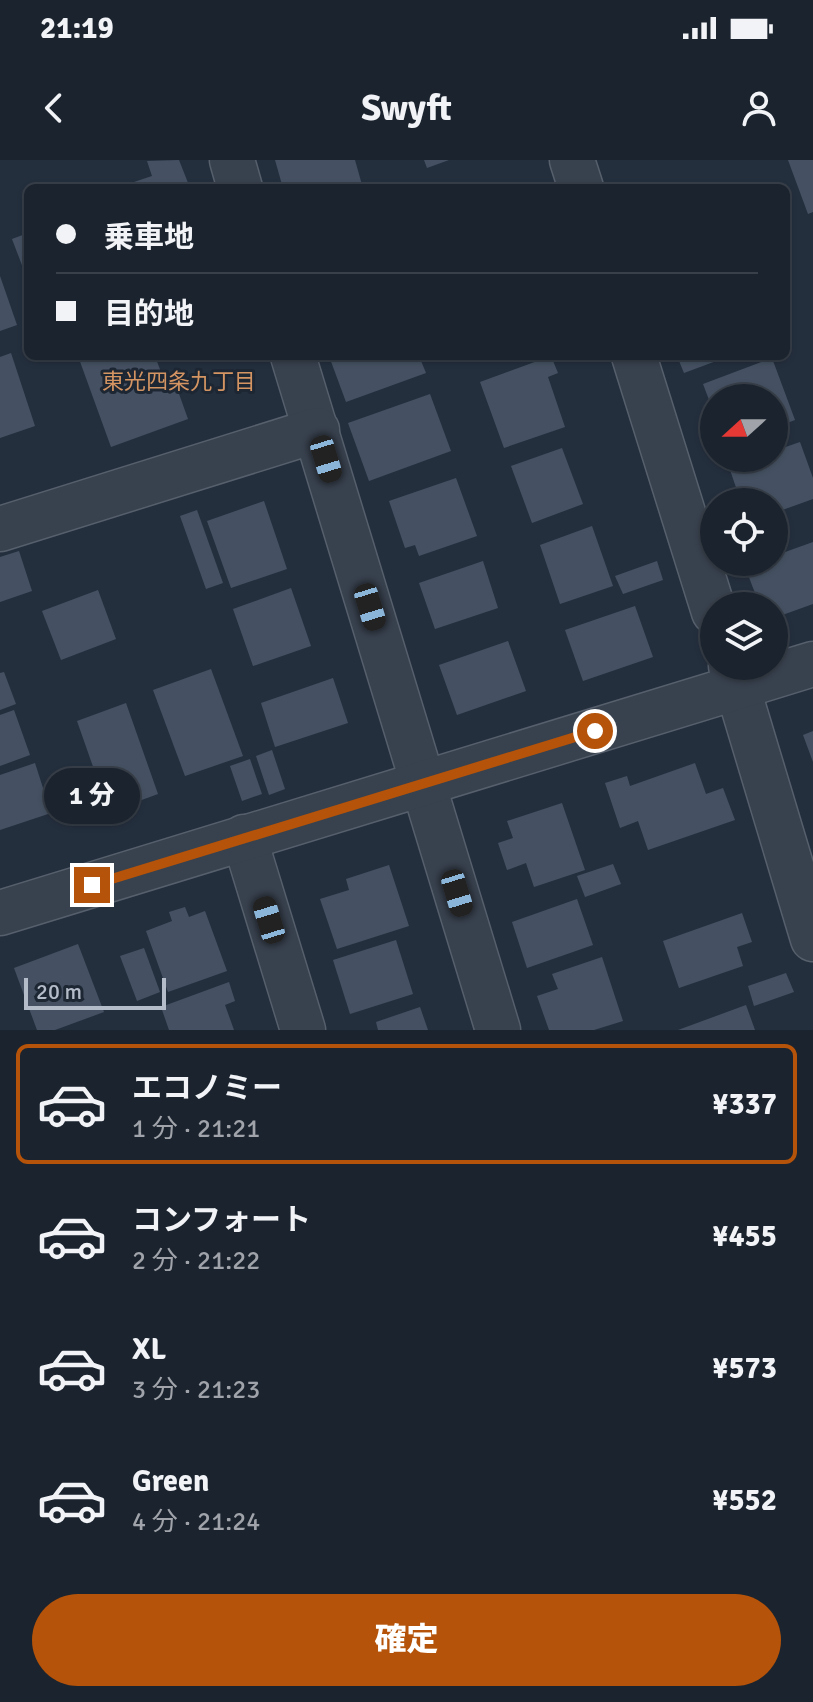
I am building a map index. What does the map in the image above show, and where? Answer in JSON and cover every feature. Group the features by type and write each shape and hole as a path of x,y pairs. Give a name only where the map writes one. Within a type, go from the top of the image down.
{"street":[{"path":"232,160 239,184"},
{"path":"572,160 580,184"},
{"path":"294,360 498,1030"},
{"path":"635,360 708,592"},
{"path":"0,529 317,430"},
{"path":"788,668 813,664"},
{"path":"0,913 424,783 722,680"},
{"path":"735,680 813,939"},
{"path":"244,837 303,1030"}],"building":[{"path":"179,160 188,184 135,184 152,176 147,161"},
{"path":"275,160 355,160 362,184 282,184"},
{"path":"424,160 449,160 427,168"},
{"path":"788,160 813,160 813,212 808,214"},
{"path":"24,234 24,270 12,239"},
{"path":"0,276 17,325 0,331"},
{"path":"11,353 35,426 0,438 0,357"},
{"path":"79,360 156,360 165,383 174,380 188,419 111,447"},
{"path":"330,360 421,360 426,373 346,402"},
{"path":"540,360 553,360 558,373 548,377 565,427 504,448 480,382"},
{"path":"679,360 719,360 684,373"},
{"path":"767,360 773,360 782,384 703,384"},
{"path":"430,394 451,451 369,481 348,423"},
{"path":"788,401 795,420 788,423"},
{"path":"800,442 813,478 813,499 788,508 788,488 736,488 731,472 788,472 788,446"},
{"path":"562,448 583,504 532,523 511,466"},
{"path":"456,478 477,536 419,556 415,545 405,548 389,501"},
{"path":"264,501 287,569 231,588 207,521"},
{"path":"197,510 223,583 206,589 180,516"},
{"path":"592,526 613,586 560,604 540,545"},
{"path":"813,542 813,604 788,613 788,592 755,592 748,576 788,576 788,551"},
{"path":"19,551 32,591 0,602 0,557"},
{"path":"483,561 498,608 435,629 419,583"},
{"path":"657,561 663,580 623,594 615,576"},
{"path":"291,588 311,646 253,666 233,609"},
{"path":"98,590 116,639 61,660 42,611"},
{"path":"635,606 653,657 583,681 565,630"},
{"path":"508,641 526,691 457,715 439,665"},
{"path":"211,669 243,756 185,776 153,690"},
{"path":"4,672 16,704 0,710 0,673"},
{"path":"333,678 348,723 275,747 261,703"},
{"path":"126,703 158,794 109,812 77,721"},
{"path":"14,710 30,755 0,766 0,715"},
{"path":"813,731 813,762 803,735"},
{"path":"272,750 285,789 269,795 256,756"},
{"path":"250,759 262,794 242,801 230,766"},
{"path":"35,763 51,813 0,830 0,775"},
{"path":"695,763 706,794 723,788 735,820 648,850 638,821 620,828 605,783 627,776 630,786"},
{"path":"562,803 585,870 534,887 526,863 507,870 498,843 513,838 507,821"},
{"path":"613,864 621,884 585,897 577,876"},
{"path":"389,865 409,926 337,949 320,899 349,890 346,879"},
{"path":"577,899 593,945 527,968 512,922"},
{"path":"185,907 189,917 205,911 227,971 168,992 146,931 172,921 169,912"},
{"path":"742,913 752,942 737,947 743,966 679,988 663,941"},
{"path":"396,940 413,994 350,1014 333,960"},
{"path":"78,944 104,1012 55,1030 37,1030 14,968"},
{"path":"144,948 160,992 137,1001 120,956"},
{"path":"602,957 623,1021 594,1030 549,1030 537,996 558,989 552,974"},
{"path":"786,973 794,992 754,1006 748,986"},
{"path":"229,982 235,1001 225,1005 234,1030 169,1030 161,1007"},
{"path":"746,1005 755,1030 678,1030"},
{"path":"420,1007 428,1030 378,1030 376,1022"}],"district":[{"name":"東光四条九丁目","path":"179,381"}],"route":[{"path":"92,885 595,731"}]}
